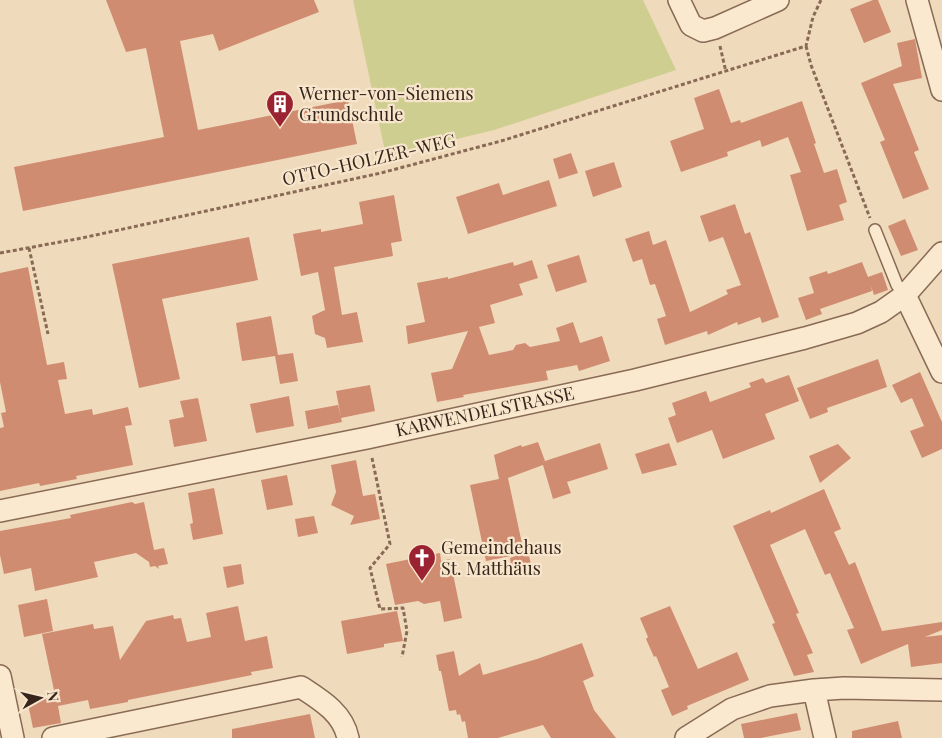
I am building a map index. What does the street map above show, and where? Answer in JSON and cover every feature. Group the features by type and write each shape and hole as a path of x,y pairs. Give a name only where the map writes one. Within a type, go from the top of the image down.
{"street":[{"path":"679,0 691,25 703,30 715,28 778,0"},
{"path":"917,0 942,90"},
{"name":"KARWENDELSTRASSE","path":"0,511 367,438 635,380 805,338 857,323 881,312 905,295 942,254"},
{"path":"905,295 942,372"},
{"path":"0,676 13,738"},
{"path":"53,738 301,687 329,705 346,731 348,738"},
{"path":"686,738 732,709 770,696 844,688 942,690"},
{"path":"814,690 825,738"}],"lane":[{"path":"875,230 897,285 905,295"}],"path":[{"path":"821,0 806,46 875,230"},
{"path":"715,28 726,72"},
{"name":"OTTO-HOLZER-WEG","path":"0,253 82,238 381,173 501,141 806,46"},
{"path":"29,248 48,334"},
{"path":"367,438 390,544 370,568 380,609 403,608 407,631 402,657"}],"green space":[{"path":"353,0 643,0 676,70 494,130 386,156"}],"building":[{"name":"Werner-von-Siemens Grundschule","path":"106,0 314,0 319,12 219,51 213,34 180,41 198,130 348,100 357,144 23,211 14,167 164,137 146,48 126,52"},
{"path":"873,0 878,0 891,32 864,43 850,9"},
{"path":"915,39 922,78 893,84 919,150 914,152 929,189 903,199 880,142 885,140 861,83 902,66 897,43"},
{"path":"719,89 731,123 740,120 741,123 802,101 824,173 837,169 847,202 839,205 844,220 807,231 790,175 801,172 788,137 762,147 760,140 727,152 728,156 681,172 670,141 704,129 694,98"},
{"path":"571,153 578,173 559,179 553,159"},
{"path":"614,162 622,187 593,197 585,171"},
{"path":"549,180 557,206 468,234 456,197 499,183 503,195"},
{"path":"394,195 402,241 391,243 393,256 334,267 342,315 357,312 363,342 327,348 325,338 315,334 312,316 325,310 318,272 301,276 293,234 321,229 321,232 363,224 359,202"},
{"path":"735,204 745,234 750,232 779,317 762,323 760,317 738,325 737,322 708,335 707,331 665,345 657,319 666,316 655,284 650,285 642,259 633,262 625,239 649,231 653,245 666,240 690,312 728,294 726,290 741,285 723,237 709,242 700,216"},
{"path":"905,219 918,250 901,256 888,226"},
{"path":"249,237 258,280 162,299 180,379 139,388 112,264"},
{"path":"579,255 587,282 556,292 547,265"},
{"path":"532,260 538,278 519,284 523,295 490,305 495,323 479,327 489,355 513,350 516,345 525,343 530,347 560,341 556,328 573,322 580,343 602,336 610,361 579,371 577,365 546,371 548,380 463,395 464,397 437,402 431,373 452,369 468,331 408,344 406,326 425,322 417,283 448,277 448,279 513,262 514,266"},
{"path":"862,262 868,277 882,272 888,290 874,295 871,286 872,291 820,309 822,314 806,320 798,298 814,293 809,277 827,271 828,274"},
{"path":"28,267 47,365 64,362 67,379 58,380 65,414 92,409 93,415 128,407 132,425 125,426 133,465 76,476 77,479 40,486 39,483 0,491 0,428 4,427 1,413 6,412 0,382 0,273"},
{"path":"271,316 278,355 293,353 298,381 280,384 275,356 242,361 236,323"},
{"path":"878,359 887,387 827,408 828,412 810,419 797,388"},
{"path":"920,372 942,422 942,449 922,458 910,431 924,426 912,398 901,403 892,385"},
{"path":"789,375 799,401 765,414 775,439 723,459 712,430 677,443 668,418 676,415 672,403 706,391 710,402 751,387 749,383 763,378 766,383"},
{"path":"370,385 375,411 341,418 336,391"},
{"path":"289,396 294,426 256,433 250,404"},
{"path":"198,398 207,441 174,447 169,420 184,417 180,401"},
{"path":"338,405 342,422 308,429 305,411"},
{"path":"538,442 545,461 600,443 608,469 567,482 571,493 553,499 543,465 508,478 524,553 528,552 532,568 512,572 510,558 521,554 486,561 470,485 499,479 494,455 521,445 522,447"},
{"path":"669,443 677,465 642,474 635,454"},
{"path":"838,444 851,458 820,483 809,456"},
{"path":"356,460 363,496 375,494 380,519 350,525 354,516 331,505 336,492 331,465"},
{"path":"287,475 293,505 267,510 261,480"},
{"path":"214,488 223,534 193,540 190,524 193,523 188,493"},
{"path":"824,489 841,529 834,532 849,565 855,562 882,631 942,622 942,630 925,637 942,635 942,663 911,667 908,644 861,664 847,630 854,628 830,573 825,575 805,529 770,545 799,613 796,614 813,653 807,655 814,672 794,676 772,624 775,623 733,526 770,510 771,513"},
{"path":"132,502 135,504 144,502 154,550 164,548 168,564 158,566 159,569 155,566 150,567 149,562 136,553 94,562 98,577 35,591 31,568 4,574 0,555 0,531 71,518 70,515"},
{"path":"314,516 318,533 298,537 295,519"},
{"name":"Gemeindehaus St. Matthäus","path":"440,553 441,561 450,559 462,618 444,622 440,601 424,604 418,601 395,605 386,564"},
{"path":"241,564 244,584 227,588 223,567"},
{"path":"47,599 53,631 24,637 18,605"},
{"path":"238,606 245,641 267,636 273,668 251,672 252,675 90,709 88,700 58,706 61,723 33,728 28,704 35,703 34,699 55,695 42,634 93,624 94,629 113,626 120,660 146,621 173,615 174,619 181,618 187,642 211,637 206,613"},
{"path":"670,606 698,669 737,652 749,680 687,706 688,709 672,716 661,690 669,687 656,656 654,657 646,639 648,637 640,618"},
{"path":"397,611 403,641 384,644 384,647 347,654 341,621"},
{"path":"582,643 594,676 583,681 594,710 616,738 551,738 543,725 498,738 468,738 465,721 462,722 460,714 457,715 456,710 449,711 436,655 454,651 459,676 480,663 483,675"},
{"path":"797,713 801,730 761,738 744,738 741,724"},
{"path":"310,714 315,738 232,738 232,729"},
{"path":"898,721 902,738 852,738 852,731"}],"place":[{"name":"Werner-von-Siemens Grundschule","path":"280,128"},
{"name":"Gemeindehaus St. Matthäus","path":"422,582"}]}
